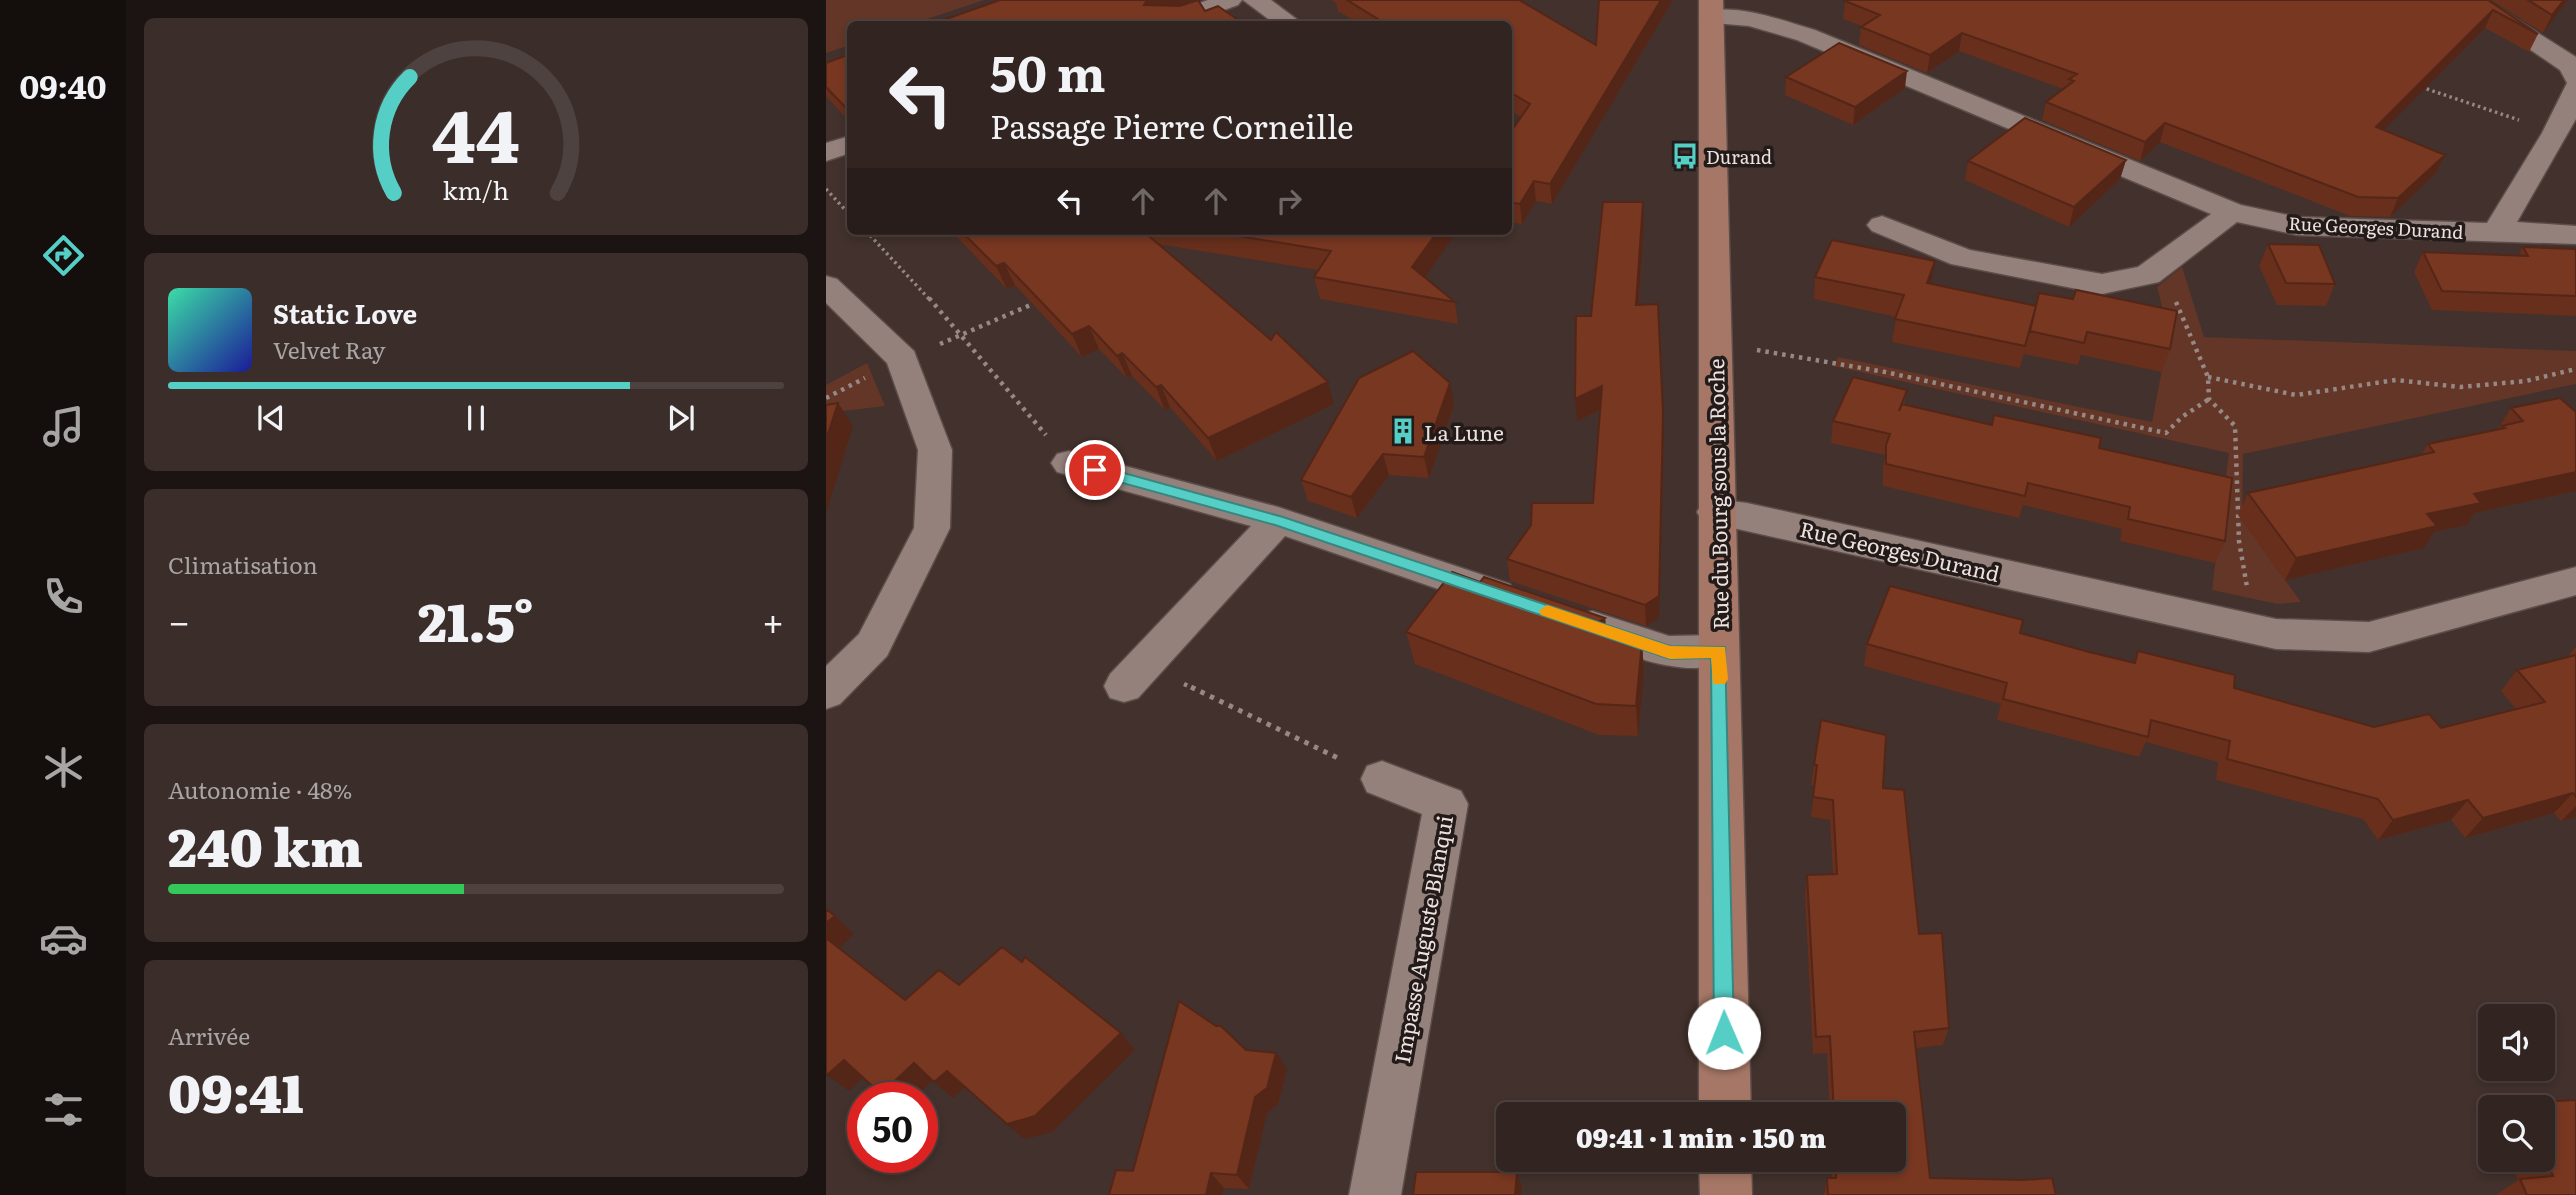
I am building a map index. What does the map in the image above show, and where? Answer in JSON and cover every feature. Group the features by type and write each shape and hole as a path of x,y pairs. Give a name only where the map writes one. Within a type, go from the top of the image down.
{"main road":[{"name":"Rue du Bourg sous la Roche","path":"1711,8 1725,1102"},
{"path":"1725,1172 1726,1195"}],"street":[{"path":"1173,21 1230,0"},
{"path":"1255,0 1286,21"},
{"path":"2470,0 2572,66 2576,78"},
{"name":"Rue Georges Durand","path":"1711,8 1806,35 2232,212 2297,226 2576,235"},
{"path":"2502,234 2501,222 2556,133 2576,89"},
{"path":"826,153 847,145"},
{"path":"1882,225 1962,258 2102,284 2148,275 2232,212"},
{"path":"826,286 902,359 935,450 932,528 873,645 826,692"},
{"path":"1069,463 1278,520 1526,604"},
{"name":"Rue Georges Durand","path":"1716,512 1747,516 2276,634 2369,637 2576,581"},
{"path":"1134,676 1278,520"},
{"path":"1565,617 1670,652 1719,651"},
{"name":"Impasse Auguste Blanqui","path":"1375,1195 1447,804 1382,779"}],"path":[{"path":"2412,84 2556,133"},
{"path":"826,189 847,212"},
{"path":"870,235 963,335 1069,463"},
{"path":"2161,265 2208,377 2209,399 2235,426 2239,541 2256,629"},
{"path":"826,398 902,359 1037,302"},
{"path":"1714,342 1885,372 2166,433 2182,417 2209,399"},
{"path":"2208,377 2296,395 2396,380 2460,387 2526,381 2576,369"},
{"path":"1134,676 1382,779"}],"shaded area":[{"path":"826,0 984,0 921,21 847,21 847,46 826,53"},
{"path":"2182,267 2204,337 2576,351 2576,384 2243,454 2242,520 2301,602 2277,604 2212,590 2229,453 1833,366 1838,357 2152,422 2169,333 2157,287"},
{"path":"867,363 885,406 826,413 826,385"}],"building":[{"path":"1000,0 1147,0 1144,5 1180,6 1198,0 1205,11 1218,6 1240,21 940,21"},
{"path":"1347,0 1519,0 1596,45 1599,0 1661,0 1550,184 1534,181 1520,204 1512,203 1512,130 1530,104 1512,93 1512,21 1381,21"},
{"path":"2488,0 2538,34 2493,10 2376,127 2445,155 2398,198 2358,197 2165,123 2145,142 2046,102 2074,81 2069,79 2077,74 1962,33 1930,55 1861,27 1880,15 1845,1"},
{"path":"2528,0 2564,0 2552,15"},
{"path":"1839,43 1907,71 1855,107 1786,77"},
{"path":"847,55 847,109 826,87 826,63"},
{"path":"2025,118 2126,160 2074,207 1968,161"},
{"path":"1603,202 1643,202 1636,305 1658,304 1663,413 1659,596 1645,605 1507,559 1531,525 1532,503 1593,503 1602,386 1575,399 1576,316 1591,316"},
{"path":"965,235 1148,235 1271,340 1276,332 1328,382 1208,438 1161,385 1156,387 1122,353 1117,356 1089,326 1072,334 1004,263 996,266"},
{"path":"1233,235 1435,235 1412,267 1455,302 1314,277 1331,251"},
{"path":"1832,240 1935,261 1927,283 2036,306 2025,346 1895,319 1904,295 1815,277"},
{"path":"2268,244 2319,245 2335,284 2286,283"},
{"path":"2523,247 2575,249 2576,296 2442,291 2423,252 2528,256"},
{"path":"2076,290 2177,311 2170,349 2087,332 2084,343 2030,331 2039,293 2073,299"},
{"path":"1413,351 1450,383 1424,457 1383,454 1351,497 1301,480 1359,378"},
{"path":"1853,377 1907,390 1899,411 1902,404 1992,425 1994,415 2101,438 2099,448 2232,478 2225,541 2128,519 2130,507 2028,483 2025,496 1886,464 1886,445 1890,434 1833,421"},
{"path":"2560,398 2576,412 2576,472 2474,494 2481,503 2427,514 2437,526 2296,558 2248,493 2434,452 2428,444 2505,428 2502,426 2523,421 2511,408"},
{"path":"838,403 826,440 826,405"},
{"path":"1452,572 1480,582 1484,577 1605,618 1595,624 1642,642 1636,706 1596,704 1406,632"},
{"path":"1890,586 2023,620 2020,633 2089,652 2135,663 2138,651 2235,675 2234,688 2374,727 2429,714 2441,728 2545,702 2517,670 2576,655 2576,797 2573,793 2483,818 2468,800 2393,820 2378,799 2227,759 2230,741 2151,720 2148,737 2003,699 2007,683 1867,644"},
{"path":"1821,720 1886,735 1883,788 1904,790 1919,934 1942,933 1949,1028 1914,1032 1930,1178 2052,1178 2056,1195 1828,1195 1827,1178 1836,1178 1836,1172 1906,1172 1906,1102 1833,1102 1830,1036 1816,1037 1807,875 1837,874 1833,800 1813,797 1817,765 1814,765"},
{"path":"826,909 835,916 826,923"},
{"path":"826,938 905,1000 939,970 959,985 1002,947 1022,962 1025,957 1121,1033 1035,1116 1007,1124 947,1071 934,1082 914,1063 894,1082 868,1082 844,1060 827,1075"},
{"path":"1179,1001 1216,1026 1221,1026 1246,1050 1276,1053 1267,1088 1255,1097 1237,1175 1211,1173 1206,1195 1109,1195 1116,1170 1133,1171"},
{"path":"2576,1100 2576,1195 2527,1195 2520,1179 2553,1176 2551,1172 2555,1172 2555,1101"},
{"path":"1416,1172 1517,1172 1515,1195 1413,1195"}],"slow traffic":[{"path":"1547,611 1670,652 1719,651 1719,679"}],"place":[{"name":"Durand","path":"1685,156"},
{"name":"La Lune","path":"1403,431"}],"route":[{"path":"1095,470 1278,520 1670,652 1719,651 1724,1033"}]}
